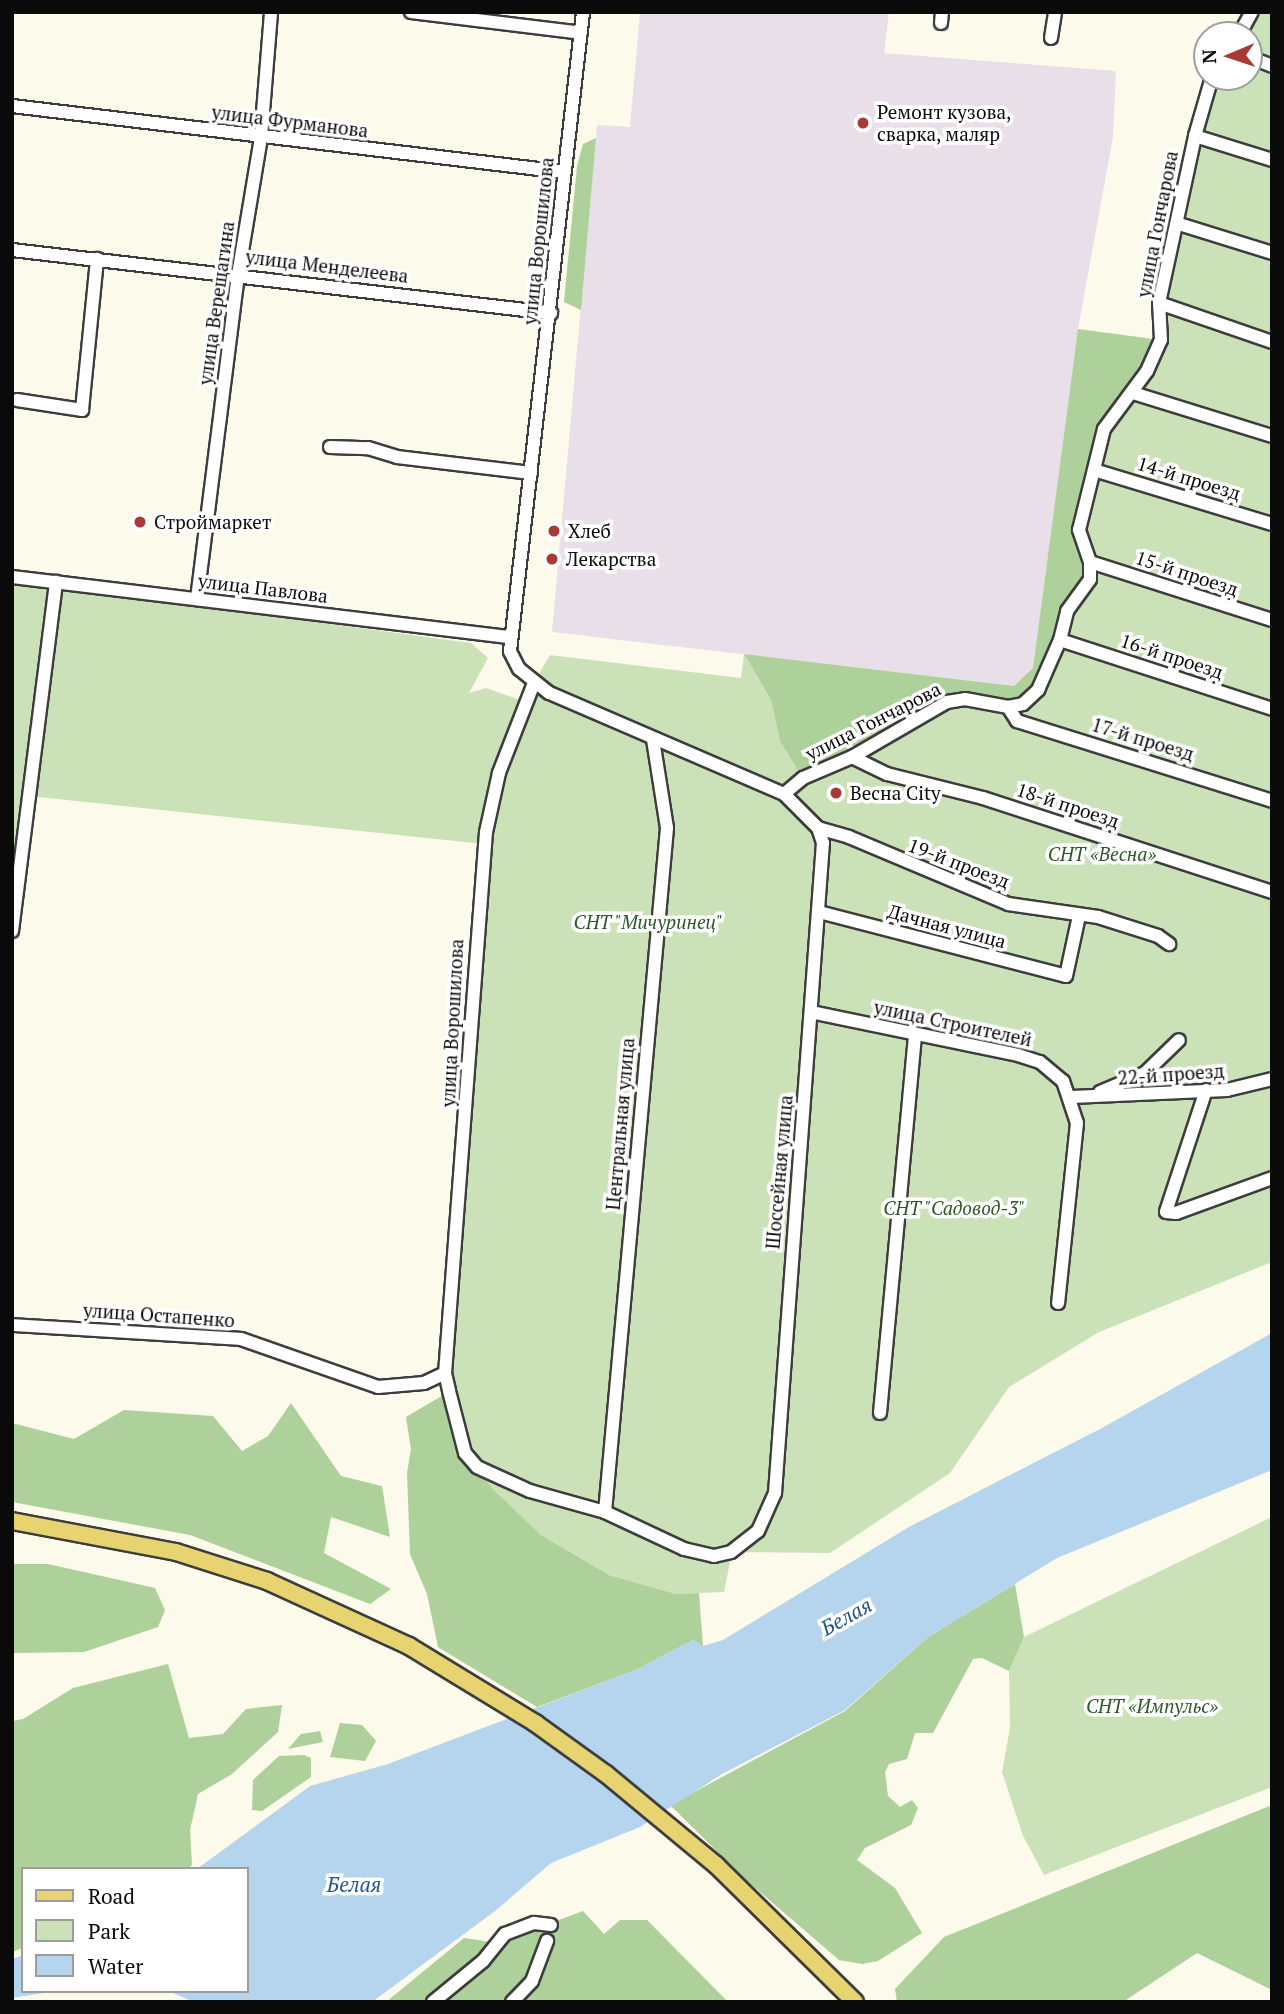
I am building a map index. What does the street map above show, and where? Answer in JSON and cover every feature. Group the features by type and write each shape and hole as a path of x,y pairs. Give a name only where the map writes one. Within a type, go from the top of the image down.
{"main road":[{"path":"12,1521 176,1552 267,1581 410,1646 576,1752 716,1865 855,2002"}],"street":[{"name":"улица Верещагина","path":"197,599 238,275 261,137 271,12"},
{"path":"411,12 581,33"},
{"name":"улица Ворошилова","path":"508,637 551,313 583,12"},
{"path":"1051,37 1055,12"},
{"name":"улица Гончарова","path":"1090,562 1079,530 1104,429 1133,393 1161,340 1159,303 1179,224 1195,136 1208,91"},
{"name":"улица Фурманова","path":"12,106 564,172"},
{"path":"1195,136 1272,160"},
{"path":"1179,224 1272,253"},
{"name":"улица Менделеева","path":"12,250 551,313"},
{"path":"17,400 82,410 97,260"},
{"path":"1159,303 1272,342"},
{"path":"1133,393 1272,436"},
{"path":"330,447 368,448 397,457 531,473"},
{"name":"14-й проезд","path":"1094,470 1272,524"},
{"path":"1008,707 1023,704 1038,690 1060,640 1067,611 1090,579 1090,562"},
{"name":"15-й проезд","path":"1090,562 1272,620"},
{"name":"улица Павлова","path":"12,577 508,637"},
{"path":"12,931 56,582"},
{"path":"508,637 514,660 534,683 653,740 784,794 818,828"},
{"name":"16-й проезд","path":"1060,640 1272,709"},
{"name":"улица Ворошилова","path":"534,683 499,774 486,832 445,1373 465,1452 477,1467 530,1492 606,1512 684,1549 713,1556 731,1552"},
{"name":"улица Гончарова","path":"784,794 803,778 852,757 947,702 965,699 1008,707"},
{"name":"17-й проезд","path":"1008,707 1017,721 1272,801"},
{"name":"Центральная улица","path":"606,1512 667,828 653,740"},
{"name":"18-й проезд","path":"852,757 887,774 983,798 1272,892"},
{"name":"Шоссейная улица","path":"731,1552 758,1531 775,1493 824,866 818,828"},
{"name":"19-й проезд","path":"818,828 849,836 1008,904 1049,907 1079,916 1113,921 1158,936 1169,944"},
{"name":"Дачная улица","path":"819,912 1066,976 1079,916"},
{"name":"улица Строителей","path":"811,1012 1040,1062 1063,1081 1072,1097"},
{"path":"880,1413 915,1034"},
{"path":"1058,1303 1075,1153 1072,1097 1128,1082 1179,1040"},
{"name":"22-й проезд","path":"1072,1097 1095,1100 1206,1090 1272,1079"},
{"path":"1206,1090 1166,1212 1177,1213 1272,1178"},
{"name":"улица Остапенко","path":"12,1325 241,1339 378,1387 424,1383 445,1373"},
{"path":"433,2002 483,1961 505,1934 534,1923 551,1925"},
{"path":"512,2002 532,1981 547,1941"}],"shaded area":[{"path":"640,12 889,12 884,53 1116,71 1113,137 1078,329 1033,668 1014,686 552,632 597,125 630,127"}],"green space":[{"path":"1252,12 1272,12 1272,1262 1099,1332 1009,1387 950,1473 830,1553 732,1552 724,1592 676,1594 609,1575 541,1535 493,1489 465,1453 449,1391 484,844 29,796 55,587 471,643 488,658 469,693 486,688 523,701 550,655 741,678 744,654 771,700 780,741 947,702 1023,704 1082,545 1104,429 1156,356 1159,303 1209,91 1263,91 1263,21 1247,21"},
{"path":"596,138 581,310 564,302 577,166 583,144"},
{"path":"1078,329 1161,340 1104,429 1079,530 1090,562 1060,640 1023,704 965,699 803,778 780,741 771,700 744,654 1014,686 1033,668"},
{"path":"12,583 40,586 47,592 12,875"},
{"path":"445,1394 465,1453 493,1489 541,1535 609,1575 676,1594 699,1593 703,1646 693,1640 636,1670 537,1707 438,1647 427,1594 410,1554 407,1473 411,1449 406,1417"},
{"path":"291,1403 341,1476 382,1486 390,1537 331,1517 324,1553 391,1589 370,1604 190,1535 12,1502 12,1423 74,1439 124,1410 213,1416 242,1451 268,1436"},
{"name":"СНТ «Импульс»","path":"1272,1517 1272,1787 1044,1875 1023,1836 1002,1772 1010,1728 1009,1671 1024,1637"},
{"path":"12,1564 48,1564 155,1588 165,1610 158,1627 84,1652 12,1653"},
{"path":"1015,1584 1024,1637 1009,1671 982,1658 973,1659 933,1733 915,1733 907,1759 889,1764 885,1772 888,1796 900,1807 912,1800 918,1808 911,1825 865,1848 857,1860 895,1888 922,1933 878,1961 862,1964 839,1960 746,1880 670,1805 845,1711 928,1637"},
{"path":"168,1664 189,1738 223,1734 246,1709 282,1705 278,1732 232,1774 198,1794 190,1830 190,1867 21,1867 21,1949 12,1952 12,1721 23,1719 73,1688"},
{"path":"340,1723 362,1725 376,1741 365,1761 330,1757"},
{"path":"320,1731 323,1742 288,1749 301,1734"},
{"path":"304,1755 311,1758 311,1777 262,1811 252,1810 253,1780 279,1756"},
{"path":"1272,1805 1272,1990 1197,1953 1123,2002 897,2002 895,1989 944,1937"},
{"path":"583,1911 604,1934 620,1920 647,1920 728,2002 386,2002 464,1938 498,1943"}],"water":[{"name":"Белая","path":"1272,1333 1272,1470 1057,1558 928,1637 845,1710 722,1774 640,1827 551,1863 495,1911 372,2002 194,2002 173,1993 248,1993 248,1867 200,1867 310,1786 388,1764 636,1670 693,1640 703,1646 723,1640 909,1527 1102,1428"},
{"path":"21,1956 21,1993 43,1993 12,1998 12,1959"}],"place":[{"name":"Ремонт кузова, сварка, маляр","path":"863,123"},
{"name":"Строймаркет","path":"140,522"},
{"name":"Хлеб","path":"554,531"},
{"name":"Лекарства","path":"552,559"},
{"name":"Весна City","path":"836,793"}],"park label":[{"name":"СНТ «Весна»","path":"1102,854"},
{"name":"СНТ \"Мичуринец\"","path":"648,922"},
{"name":"СНТ \"Садовод-3\"","path":"954,1208"}]}
